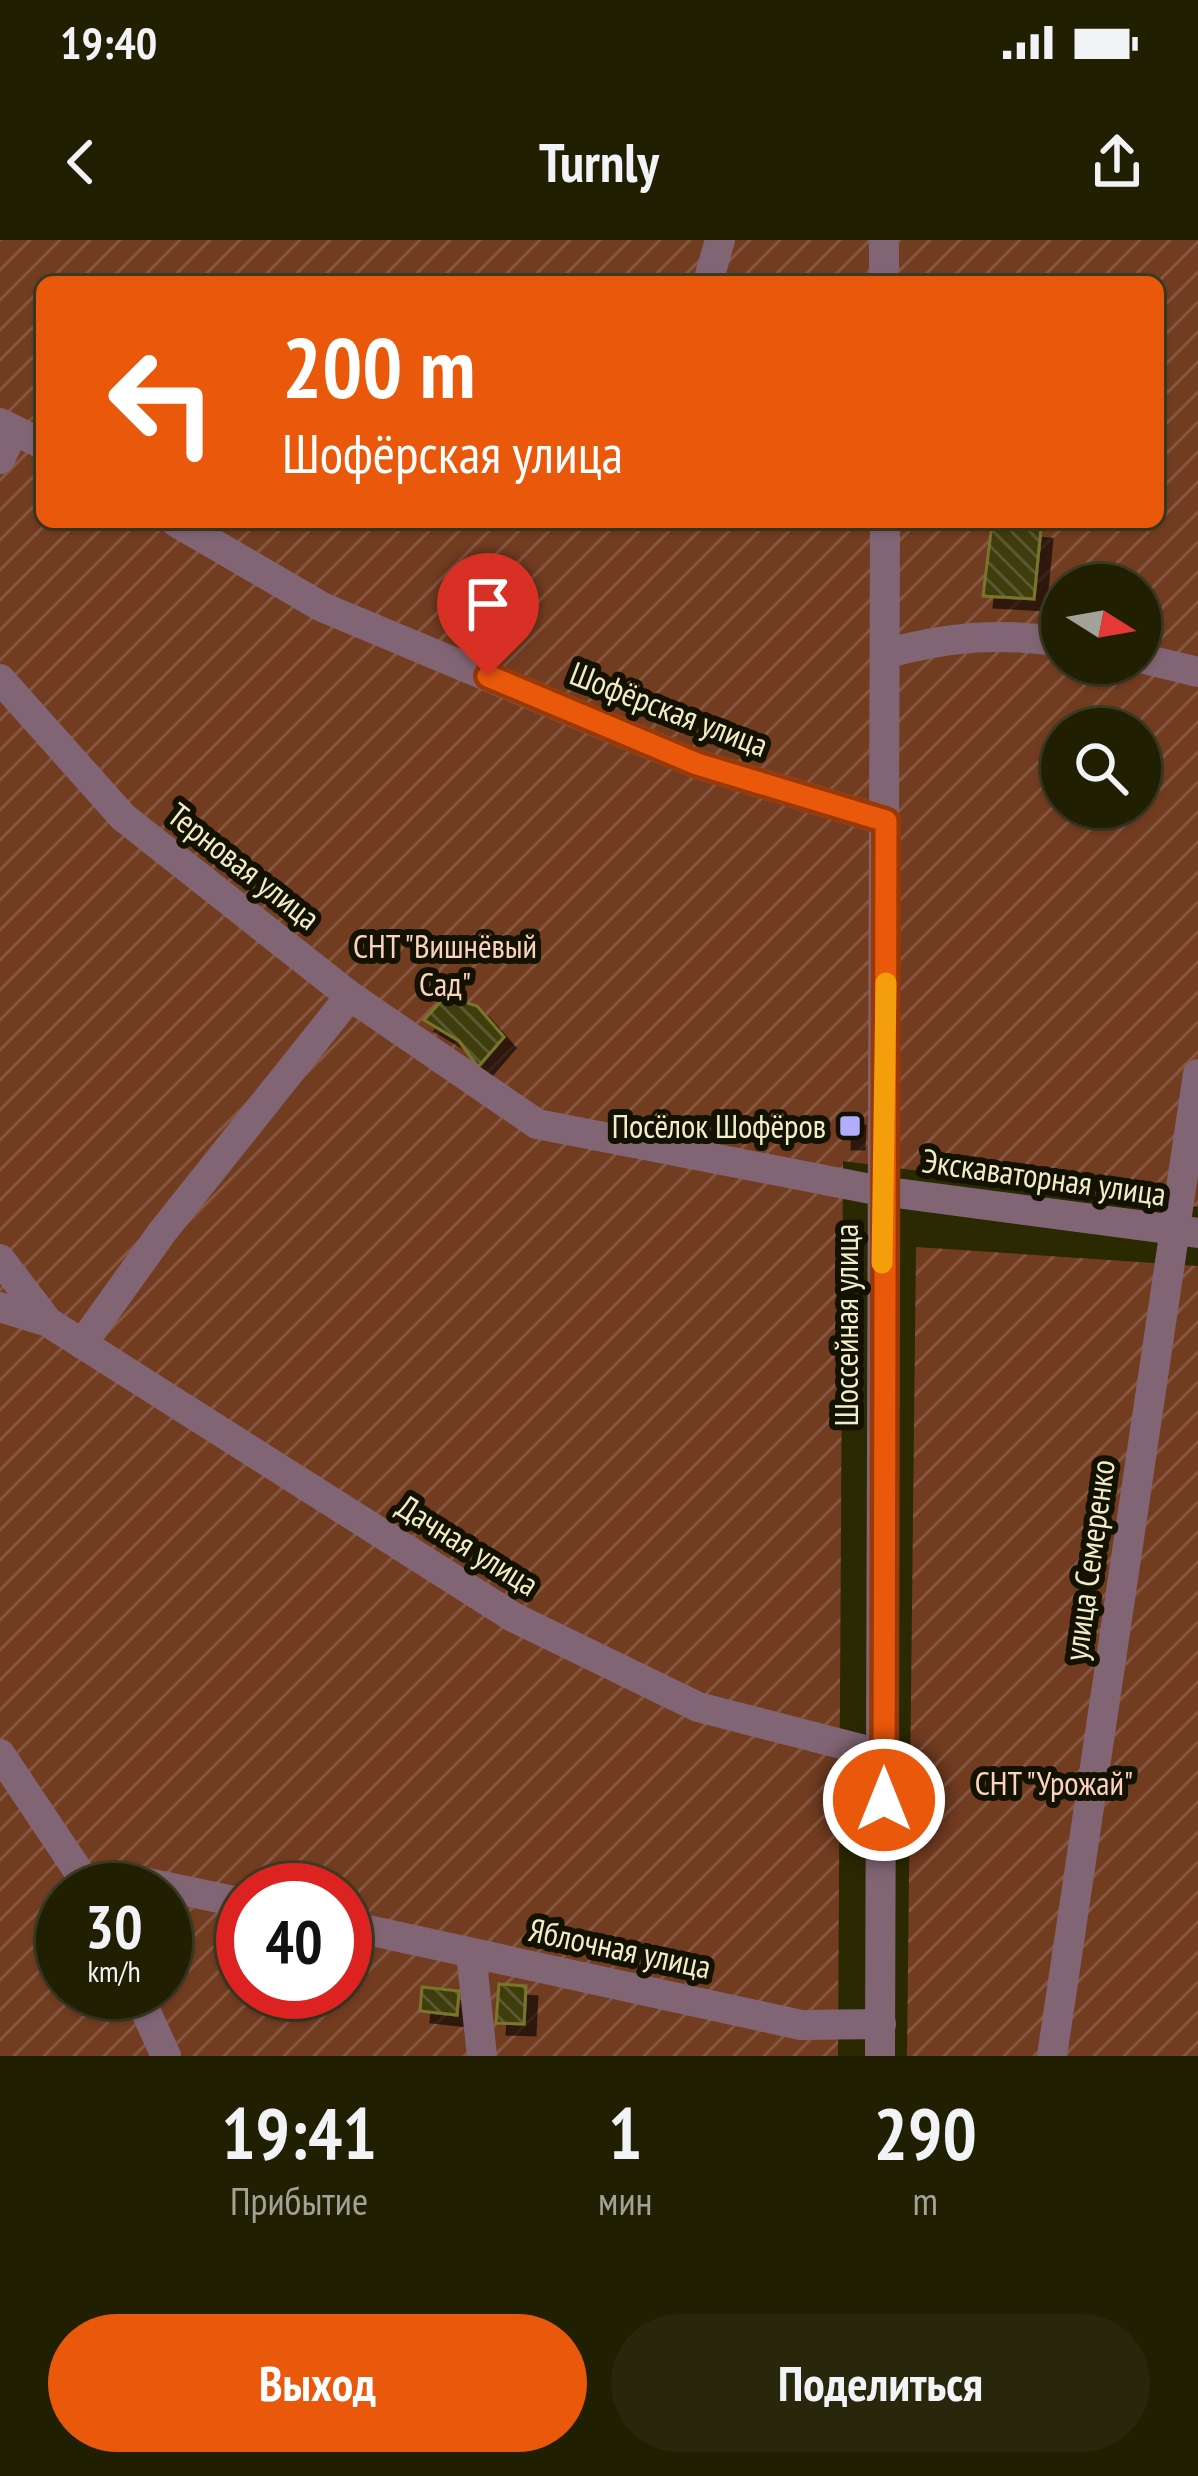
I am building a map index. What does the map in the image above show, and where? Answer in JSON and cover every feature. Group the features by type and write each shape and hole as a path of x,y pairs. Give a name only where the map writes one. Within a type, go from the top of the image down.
{"street":[{"path":"710,276 720,240"},
{"path":"884,240 884,276"},
{"path":"0,459 19,433"},
{"name":"Шофёрская улица","path":"186,528 322,607 697,764 886,821"},
{"name":"Шоссейная улица","path":"880,2056 885,528"},
{"path":"885,654 945,638 1041,639"},
{"path":"1161,663 1198,673"},
{"name":"Терновая улица","path":"0,679 123,817 350,996 537,1124 881,1191"},
{"path":"82,1344 218,1160 350,996"},
{"name":"улица Семеренко","path":"1052,2056 1186,1232 1198,1074"},
{"name":"Экскаваторная улица","path":"881,1191 1186,1232"},
{"name":"Дачная улица","path":"0,1259 48,1322"},
{"name":"Дачная улица","path":"0,1307 48,1322 513,1617 698,1707 884,1755"},
{"path":"0,1754 73,1863"},
{"name":"Яблочная улица","path":"372,1931 801,2025 880,2024"},
{"path":"471,1953 482,2056"},
{"path":"149,2019 166,2056"}],"green space":[{"name":"СНТ \"Вишнёвый Сад\"","path":"0,240 1198,240 1198,1207 843,1161 838,2056 0,2056"},
{"name":"СНТ \"Урожай\"","path":"916,1247 1198,1266 1198,2056 907,2056"}],"building":[{"path":"992,528 1041,528 1034,599 983,596"},
{"path":"446,996 477,1006 504,1037 478,1067 459,1041 424,1020"},
{"path":"842,1115 854,1115 853,1138 841,1138"},
{"path":"499,1984 526,1986 524,2024 496,2023"},
{"path":"422,1987 459,1991 457,2015 420,2011"}],"slow traffic":[{"path":"882,1263 886,983"}],"place":[{"name":"Посёлок Шофёров","path":"850,1126"}],"route":[{"path":"488,676 697,764 886,821 881,1191 884,1800"}]}
